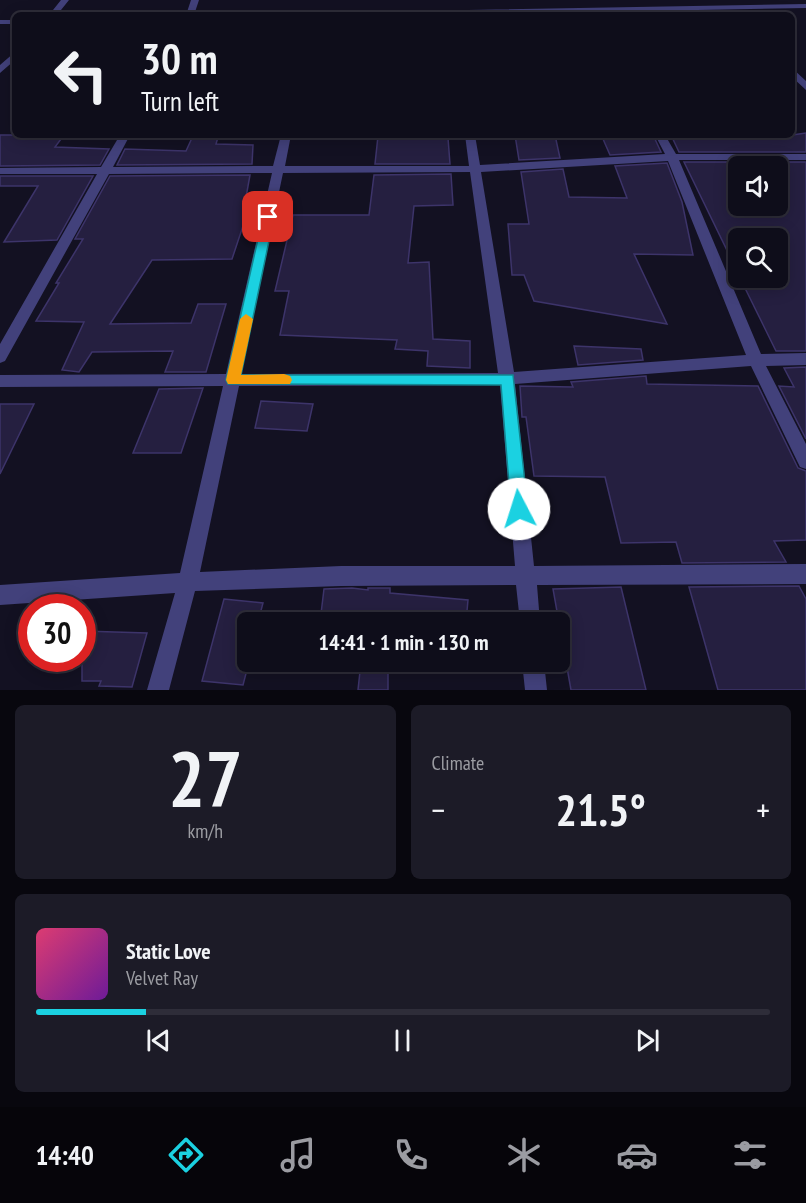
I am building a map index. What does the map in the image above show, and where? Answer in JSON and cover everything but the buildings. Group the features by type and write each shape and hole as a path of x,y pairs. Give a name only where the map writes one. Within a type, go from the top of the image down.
{"street":[{"path":"55,12 65,0"},
{"path":"587,0 594,12 806,6"},
{"path":"727,0 738,12"},
{"path":"0,70 12,58"},
{"path":"795,74 806,87"},
{"path":"0,357 123,138"},
{"path":"158,690 188,582 285,138"},
{"path":"471,138 507,379 529,612"},
{"path":"662,138 756,360 806,462"},
{"path":"0,171 476,169 672,158 806,157"},
{"path":"0,381 507,379 756,360 806,359"},
{"path":"0,595 188,582 341,576 806,574"},
{"path":"534,672 536,690"}],"slow traffic":[{"path":"246,319 233,380 284,380"}],"route":[{"path":"268,217 233,380 507,379 519,509"}]}
